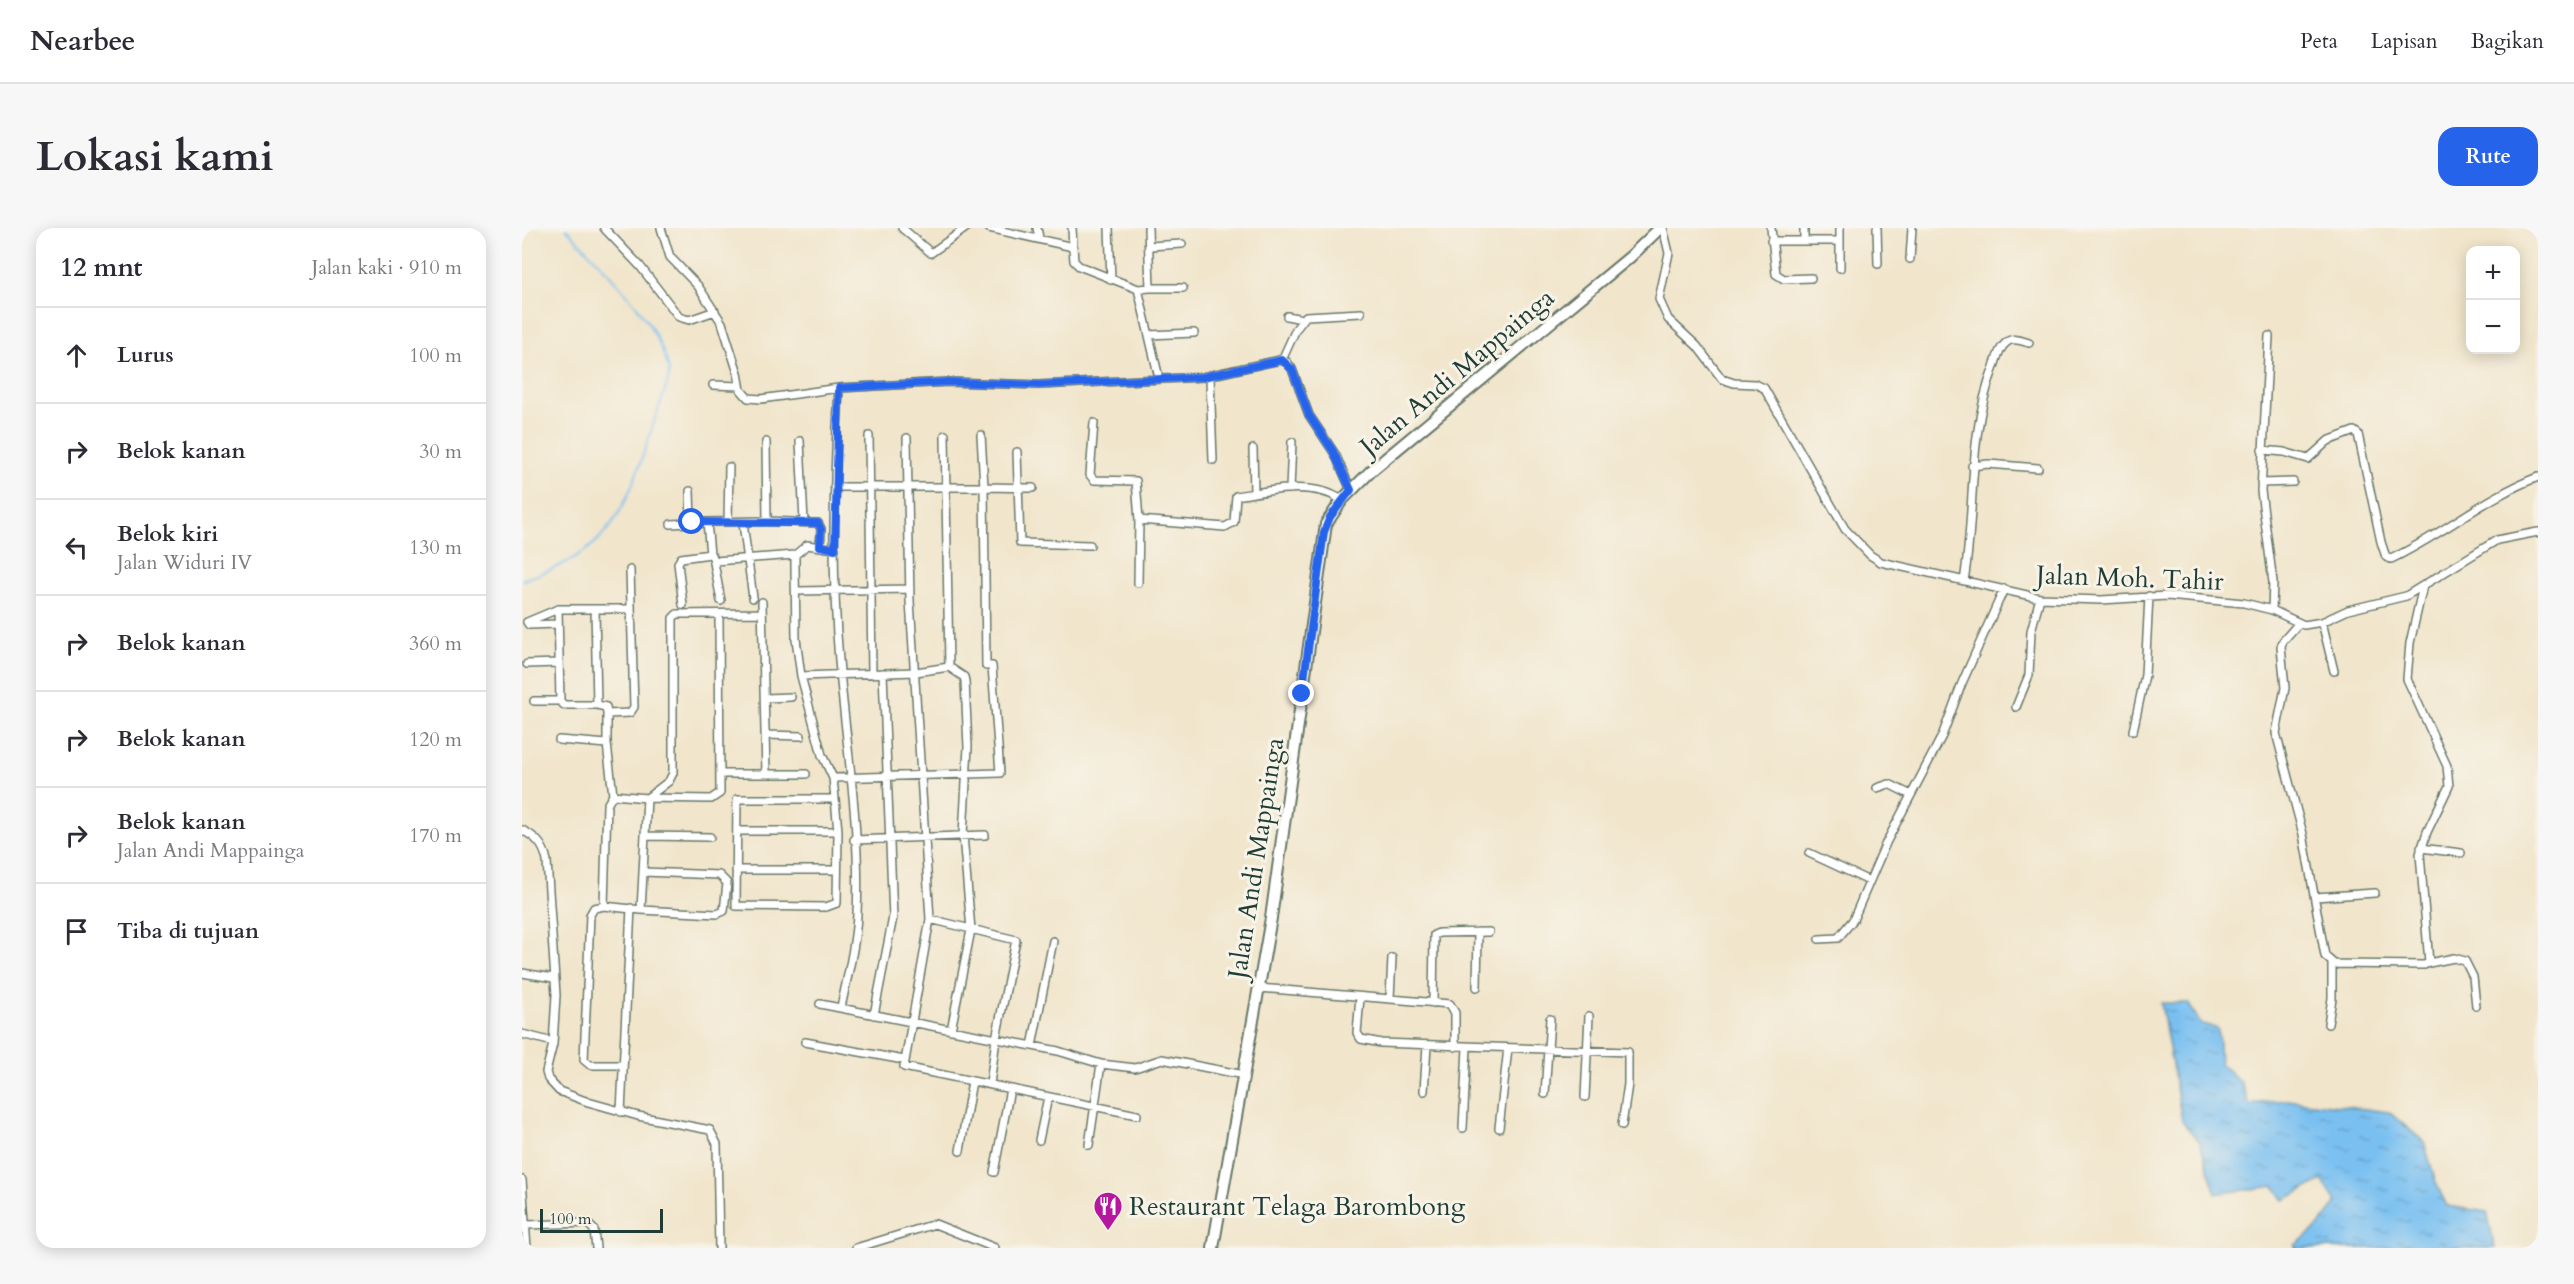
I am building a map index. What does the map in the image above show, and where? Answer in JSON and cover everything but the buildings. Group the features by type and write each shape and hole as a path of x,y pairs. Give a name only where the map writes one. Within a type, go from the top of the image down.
{"main road":[{"name":"Jalan Andi Mappainga","path":"1213,1248 1288,807 1326,524 1351,490 1630,257 1661,228"}],"street":[{"path":"604,228 640,266 678,317 689,320 715,311"},
{"path":"661,228 670,257 698,286 715,311 729,340 740,386 745,396 754,400 839,388 959,381 1039,385 1210,376 1273,360 1282,360 1292,369 1309,415 1333,451 1351,490"},
{"path":"902,228 931,253 966,228"},
{"path":"989,228 1073,247"},
{"path":"1037,228 1039,238"},
{"path":"1072,228 1074,261 1079,266 1138,289 1183,288"},
{"path":"1109,228 1111,280"},
{"path":"1148,228 1150,288"},
{"name":"Jalan Moh. Tahir","path":"1661,228 1670,253 1659,299 1668,319 1697,346 1722,379 1734,384 1755,384 1764,388 1811,466 1832,507 1857,543 1881,562 2040,598 2101,600 2149,596 2244,603 2272,610 2298,624"},
{"path":"1771,228 1776,274 1784,279 1811,278"},
{"path":"1804,228 1804,241"},
{"path":"1840,228 1840,268"},
{"path":"1877,228 1878,264"},
{"path":"1910,260 1912,228"},
{"path":"1771,241 1840,241"},
{"path":"1149,246 1182,244"},
{"path":"1138,289 1159,378"},
{"path":"1282,360 1302,319 1308,314 1361,313"},
{"path":"1287,316 1302,319"},
{"path":"1149,334 1194,333"},
{"path":"2269,336 2261,483 2273,582 2272,610"},
{"path":"1964,581 1971,525 1972,466 1980,406 1999,353 2010,340 2029,343"},
{"path":"1210,376 1213,460"},
{"path":"713,385 740,386"},
{"path":"839,388 834,487 835,590 840,676 852,778 856,921 841,1008"},
{"path":"1094,423 1090,475 1095,480 1136,481 1139,520 1138,583"},
{"path":"2262,450 2284,452 2308,459 2328,441 2354,431 2358,434 2381,542 2386,557 2391,559 2434,536 2502,493 2538,477"},
{"path":"945,435 950,667"},
{"path":"833,778 1000,773 992,666 986,666 984,487 981,435"},
{"path":"869,436 872,674"},
{"path":"907,438 910,487 910,601 923,776 930,919 904,1060 907,1068 1137,1115"},
{"path":"800,441 804,522"},
{"path":"766,442 767,521"},
{"path":"1290,489 1292,442"},
{"path":"1253,449 1254,493"},
{"path":"1017,452 1020,543 1090,545"},
{"path":"1972,466 1988,464 2038,468"},
{"path":"728,522 729,467"},
{"path":"2261,483 2293,482"},
{"path":"834,487 1033,488"},
{"path":"1139,520 1228,527 1234,522 1236,496 1290,489 1326,492 1342,500"},
{"path":"690,491 692,522"},
{"path":"707,522 710,554 715,561 720,601"},
{"path":"743,522 753,597"},
{"path":"671,524 804,522 820,525 820,546"},
{"path":"2328,1024 2332,998 2332,963 2324,951 2295,799 2276,733 2285,688 2281,647 2283,640 2298,624 2322,622 2348,610 2399,598 2497,540 2538,532"},
{"path":"715,561 795,555 807,544 835,549"},
{"path":"683,605 679,560 710,554"},
{"path":"795,555 796,639 801,676 822,755 833,778 835,799 838,831 837,903 826,907 736,906 737,799 835,799"},
{"path":"607,714 630,713 634,708 630,570"},
{"path":"2423,585 2410,643 2407,679 2447,766 2450,781 2421,848 2420,861 2429,963"},
{"path":"797,591 910,589"},
{"path":"1820,939 1838,938 1847,928 1942,736 1962,683 2004,590"},
{"path":"2133,731 2145,675 2149,596"},
{"path":"2016,706 2029,675 2031,631 2040,598"},
{"path":"762,602 766,774"},
{"path":"558,624 529,625 527,622 558,609 631,609"},
{"path":"558,609 560,701"},
{"path":"595,609 597,705"},
{"path":"646,798 669,780 673,773 672,623 677,614 762,613"},
{"path":"613,795 646,798 715,798 720,793 719,614"},
{"path":"2322,622 2334,671"},
{"path":"527,664 559,663"},
{"path":"801,676 916,672 950,667 964,677 968,739 963,835 971,930 951,1030"},
{"path":"874,1015 893,917 882,673"},
{"path":"765,698 791,697"},
{"path":"534,701 560,701 564,705 606,707 607,744 613,795 607,805 604,906"},
{"path":"766,735 801,736"},
{"path":"559,740 607,744"},
{"path":"720,774 807,774"},
{"path":"1877,788 1889,784 1911,795"},
{"path":"641,910 647,836 646,798"},
{"path":"522,830 540,842 545,850 554,978 553,1042 546,1072 552,1086 588,1102 621,1112 704,1127 714,1136 717,1144 719,1248"},
{"path":"737,831 838,831"},
{"path":"854,840 985,835"},
{"path":"647,836 710,837"},
{"path":"2421,848 2461,853"},
{"path":"1809,853 1869,881"},
{"path":"736,870 836,870"},
{"path":"623,1065 590,1065 584,1060 591,915 594,908 604,906 717,914 724,911 727,906 727,883 719,875 644,872"},
{"path":"2315,897 2375,893"},
{"path":"621,1112 631,908"},
{"path":"930,919 1015,939 990,1084"},
{"path":"1478,932 1478,987"},
{"path":"1433,1003 1434,935 1489,932"},
{"path":"1032,1046 1053,940"},
{"path":"1390,999 1392,958"},
{"path":"2332,963 2400,967 2454,958 2465,961 2473,977 2476,1006"},
{"path":"522,973 554,978"},
{"path":"1259,988 1433,1003 1453,1007 1455,1047"},
{"path":"1360,997 1357,1033 1361,1039 1427,1046 1628,1052 1628,1084 1622,1125"},
{"path":"820,1004 1032,1046 1101,1064 1135,1068 1162,1059 1244,1075"},
{"path":"1585,1097 1589,1016"},
{"path":"1545,1094 1550,1019"},
{"path":"522,1034 553,1042"},
{"path":"805,1042 904,1060"},
{"path":"1424,1090 1427,1046"},
{"path":"1463,1128 1467,1047"},
{"path":"1499,1128 1508,1048"},
{"path":"1089,1145 1101,1064"},
{"path":"960,1151 972,1081"},
{"path":"994,1172 1010,1089"},
{"path":"1039,1140 1048,1096"},
{"path":"522,1180 527,1248"},
{"path":"526,1225 587,1223 594,1230 596,1248"},
{"path":"856,1248 935,1224 995,1248"}],"water":[{"path":"2161,1003 2188,1003 2200,1023 2218,1029 2220,1063 2241,1083 2249,1104 2287,1100 2389,1112 2424,1142 2436,1183 2447,1206 2487,1212 2495,1248 2295,1248 2295,1245 2318,1227 2337,1203 2322,1180 2284,1200 2274,1186 2216,1194 2200,1142 2182,1121"}],"waterway":[{"path":"522,580 554,569 578,555 598,540 613,522 635,479 669,375 662,349 640,311 566,228"}],"place":[{"name":"Restaurant Telaga Barombong","path":"1108,1232"}],"route":[{"path":"692,522 818,523 821,529 820,546 835,549 834,502 839,388 970,381 1039,385 1203,377 1225,374 1273,360 1282,360 1290,365 1309,415 1333,451 1351,490 1330,517 1324,532 1302,694"}]}
